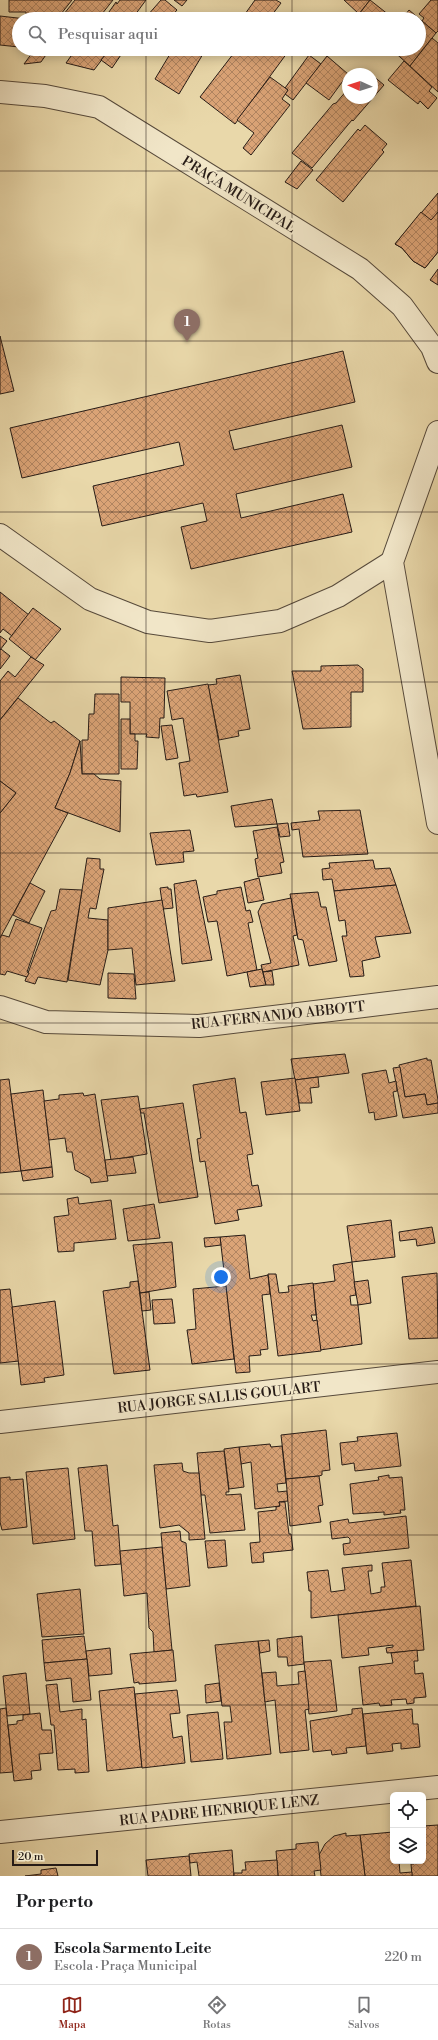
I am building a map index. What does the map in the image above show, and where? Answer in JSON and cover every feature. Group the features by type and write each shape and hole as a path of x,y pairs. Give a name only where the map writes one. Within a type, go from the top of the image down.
{"street":[{"name":"PRAÇA MUNICIPAL","path":"0,92 45,96 99,107 360,269 402,306 432,347 438,362"},
{"path":"438,432 392,562 438,823"},
{"path":"0,535 90,599 148,622 210,631 280,621 338,596 392,562"},
{"name":"RUA FERNANDO ABBOTT","path":"0,1007 46,1022 199,1026 438,996"},
{"name":"RUA JORGE SALLIS GOULART","path":"0,1422 438,1372"},
{"name":"RUA PADRE HENRIQUE LENZ","path":"0,1832 438,1787"}],"building":[{"path":"9,0 72,0 63,12 9,12"},
{"path":"75,0 113,0 104,12 66,12"},
{"path":"120,0 146,0 137,12 109,12 116,2 117,4"},
{"path":"161,0 165,0 177,10 175,12 150,12"},
{"path":"174,0 187,0 182,6"},
{"path":"255,0 276,0 281,3 274,12 246,12"},
{"path":"344,0 370,0 361,12 357,12"},
{"path":"370,0 385,12 361,12"},
{"path":"431,0 438,0 438,31 436,33 426,24 426,12 421,12"},
{"path":"0,16 12,17 12,46 0,45"},
{"path":"426,24 436,33 426,46"},
{"path":"432,38 438,43 438,92 410,66 418,56 426,56 426,46"},
{"path":"30,56 45,56 41,62 24,64"},
{"path":"71,56 105,56 94,70 66,63"},
{"path":"104,56 120,56 112,68 101,60"},
{"path":"169,56 202,56 179,94 155,79"},
{"path":"232,56 285,56 235,124 200,97"},
{"path":"308,56 321,64 293,100 285,94 288,90 285,88"},
{"path":"327,56 342,69 342,82 329,100 306,83"},
{"path":"399,56 418,56 410,66"},
{"path":"404,61 432,87 429,91 437,98 428,109 420,101 418,104 388,80"},
{"path":"270,77 288,90 282,99 290,105 251,155 243,148 254,133 237,120"},
{"path":"378,80 384,85 378,92"},
{"path":"342,96 342,104 368,104 353,121 352,120 312,168 292,153 333,104 336,103"},
{"path":"365,125 387,144 382,150 384,152 343,202 316,180 358,129 360,131"},
{"path":"301,161 313,170 297,189 285,182"},
{"path":"438,193 438,252 425,268 413,261 402,248 395,244"},
{"path":"421,212 431,220 438,212 438,252 425,268 413,261 402,248 395,244"},
{"path":"438,269 438,285 430,280"},
{"path":"0,336 14,391 0,394"},
{"path":"343,351 355,402 229,431 234,450 342,425 352,467 236,494 241,518 343,494 352,532 191,569 181,527 207,521 203,503 102,526 93,486 184,465 179,442 22,478 10,428"},
{"path":"0,592 29,615 12,636 3,629 0,633"},
{"path":"33,608 61,629 35,660 9,639"},
{"path":"0,636 7,641 0,650"},
{"path":"1,649 10,656 0,669 0,650"},
{"path":"31,657 44,665 0,720 0,681 8,671 15,677"},
{"path":"358,665 363,669 363,692 351,692 351,727 303,729 292,671 321,671 321,666"},
{"path":"240,675 250,729 238,731 239,736 219,740 208,685 217,684 216,679"},
{"path":"121,677 165,678 164,718 160,718 159,738 146,737 147,734 130,734 130,702 121,702"},
{"path":"208,684 228,792 197,797 196,794 184,796 179,763 190,761 183,718 172,720 167,691"},
{"path":"95,694 119,694 119,774 82,774 82,740 88,740 89,714 94,714"},
{"path":"18,698 51,723 54,721 80,741 70,773 55,808 68,813 0,938 0,813 16,793 0,781 0,720"},
{"path":"121,719 130,719 130,734 135,734 135,741 138,741 137,769 121,769"},
{"path":"172,725 178,758 166,760 161,726"},
{"path":"80,741 82,774 94,774 100,779 121,781 120,832 55,808 70,773"},
{"path":"0,781 16,793 0,813"},
{"path":"272,799 277,824 235,827 231,806"},
{"path":"360,810 368,854 303,857 299,829 292,830 291,823 320,820 318,811"},
{"path":"288,823 290,836 280,837 277,824"},
{"path":"277,827 284,862 280,863 282,873 258,877 255,859 258,858 253,831"},
{"path":"190,830 194,851 183,852 184,862 156,865 150,833"},
{"path":"87,858 100,859 100,869 104,869 96,909 90,908 88,918 108,920 108,950 100,985 68,980"},
{"path":"373,860 375,869 390,868 396,885 334,891 332,879 323,880 322,869 330,868 329,863"},
{"path":"259,878 264,900 248,903 244,882"},
{"path":"196,880 212,960 182,964 174,884"},
{"path":"30,883 45,891 29,923 13,915"},
{"path":"396,885 411,933 375,937 380,957 362,961 364,976 350,977 342,936 347,936 345,920 339,921 334,891"},
{"path":"168,887 168,889 171,889 173,908 163,909 160,888"},
{"path":"241,887 246,911 250,910 253,922 248,923 257,970 227,976 217,921 208,922 203,897 217,894 217,891"},
{"path":"60,889 82,890 67,982 38,977 35,984 25,981 51,911 56,910"},
{"path":"318,892 321,907 326,907 337,961 309,966 303,940 298,939 290,894"},
{"path":"291,898 297,935 293,936 299,965 263,972 261,965 271,963 258,912 262,904"},
{"path":"162,900 175,981 136,985 132,948 108,950 108,908"},
{"path":"16,919 42,928 27,972 29,973 27,977 7,971 5,975 0,974 0,938 2,935 9,937"},
{"path":"262,969 266,985 250,987 247,972"},
{"path":"272,971 274,985 266,985 263,972"},
{"path":"108,973 134,974 136,999 108,998"},
{"path":"345,1054 349,1073 295,1080 291,1059"},
{"path":"427,1058 427,1060 431,1060 438,1103 427,1105 425,1094 405,1097 399,1065"},
{"path":"400,1067 405,1097 425,1094 427,1105 438,1103 438,1113 403,1118 393,1068"},
{"path":"386,1070 389,1083 396,1081 397,1091 393,1092 397,1116 375,1120 374,1112 369,1113 362,1074"},
{"path":"318,1077 319,1087 310,1088 312,1103 299,1103 295,1080"},
{"path":"235,1078 240,1113 246,1112 253,1154 247,1155 252,1186 258,1185 262,1206 237,1210 239,1220 215,1224 205,1161 200,1162 197,1139 201,1138 193,1085"},
{"path":"295,1078 300,1111 266,1115 261,1082"},
{"path":"9,1079 21,1171 0,1173 0,1080"},
{"path":"43,1090 52,1167 21,1171 11,1094"},
{"path":"83,1093 84,1096 95,1094 108,1181 91,1183 90,1178 75,1170 72,1152 67,1152 65,1138 49,1140 44,1101 59,1099 59,1095"},
{"path":"138,1096 147,1154 111,1160 101,1100"},
{"path":"183,1103 198,1197 159,1203 144,1113 141,1113 140,1109"},
{"path":"133,1157 136,1173 107,1176 105,1160"},
{"path":"52,1167 53,1177 23,1181 21,1171"},
{"path":"78,1197 79,1204 111,1200 116,1239 74,1243 74,1251 58,1252 54,1217 69,1215 67,1199"},
{"path":"154,1204 160,1238 128,1241 123,1209"},
{"path":"391,1220 395,1257 352,1262 347,1226"},
{"path":"432,1227 435,1243 417,1246 416,1239 400,1241 399,1232"},
{"path":"245,1235 250,1279 268,1275 270,1294 262,1295 268,1349 260,1350 261,1355 249,1356 250,1372 236,1373 220,1237"},
{"path":"220,1237 221,1245 205,1247 204,1238"},
{"path":"172,1242 176,1287 140,1293 133,1245"},
{"path":"352,1262 356,1295 350,1296 351,1305 358,1305 362,1344 320,1350 313,1284 335,1281 333,1265"},
{"path":"437,1273 438,1338 409,1339 402,1277"},
{"path":"268,1274 276,1274 279,1293 289,1292 288,1286 313,1283 316,1315 311,1315 313,1321 317,1320 321,1351 278,1356"},
{"path":"368,1280 371,1303 358,1305 354,1282"},
{"path":"138,1281 150,1370 114,1374 103,1291 130,1287 130,1282"},
{"path":"226,1286 234,1359 192,1364 187,1330 196,1329 193,1289"},
{"path":"10,1289 19,1361 0,1363 0,1290"},
{"path":"149,1292 151,1310 142,1311 140,1293"},
{"path":"172,1299 175,1323 154,1324 152,1300"},
{"path":"55,1301 64,1375 44,1378 45,1382 21,1385 12,1307"},
{"path":"326,1430 330,1470 322,1471 322,1475 319,1476 286,1479 281,1435"},
{"path":"397,1433 401,1466 355,1471 354,1463 342,1465 340,1443 358,1441 357,1437"},
{"path":"270,1444 271,1447 282,1446 286,1483 277,1484 278,1492 287,1491 288,1501 279,1502 280,1506 255,1509 251,1462 241,1464 239,1447"},
{"path":"239,1447 244,1487 229,1489 224,1449"},
{"path":"224,1451 229,1492 226,1492 226,1495 241,1494 245,1530 210,1533 205,1495 201,1495 197,1453"},
{"path":"182,1463 183,1471 189,1473 199,1473 205,1539 189,1540 189,1533 179,1525 160,1528 154,1465"},
{"path":"107,1465 113,1526 118,1525 121,1564 95,1566 92,1531 85,1531 78,1468"},
{"path":"68,1468 75,1539 33,1544 26,1472"},
{"path":"389,1475 389,1478 402,1477 405,1510 400,1510 401,1513 384,1515 384,1512 353,1514 350,1484 379,1480 378,1477"},
{"path":"319,1476 323,1505 318,1506 321,1522 290,1526 286,1479"},
{"path":"10,1477 10,1480 23,1479 27,1527 2,1530 0,1522 0,1478"},
{"path":"279,1502 285,1502 289,1534 291,1534 293,1550 263,1553 264,1562 252,1563 250,1543 260,1542 258,1512 276,1510 276,1507 280,1506"},
{"path":"406,1516 409,1548 344,1555 343,1544 350,1543 350,1539 348,1537 332,1539 330,1522 348,1519 349,1523"},
{"path":"180,1531 181,1541 186,1543 190,1586 166,1589 161,1533"},
{"path":"225,1540 227,1566 208,1568 205,1541"},
{"path":"162,1547 172,1650 154,1652 153,1632 149,1628 147,1593 124,1596 120,1551"},
{"path":"411,1560 416,1606 311,1618 311,1591 309,1591 307,1572 328,1570 331,1592 345,1590 342,1568 372,1565 372,1571 368,1571 371,1594 381,1592 381,1587 385,1587 382,1563"},
{"path":"80,1589 84,1634 42,1637 37,1594"},
{"path":"420,1606 424,1650 387,1653 386,1648 393,1647 393,1645 368,1648 369,1655 342,1658 338,1615"},
{"path":"84,1636 87,1659 44,1663 42,1640"},
{"path":"302,1636 304,1664 288,1666 287,1657 278,1657 277,1639"},
{"path":"269,1640 270,1651 260,1653 258,1641"},
{"path":"258,1641 271,1754 227,1759 224,1722 232,1722 230,1706 222,1706 215,1645"},
{"path":"110,1648 112,1674 89,1676 86,1651"},
{"path":"173,1650 176,1681 139,1684 139,1682 134,1683 130,1654"},
{"path":"417,1650 418,1661 414,1661 415,1674 423,1673 426,1697 414,1698 414,1703 407,1704 406,1699 391,1700 392,1705 380,1706 379,1703 363,1705 359,1667 393,1663 391,1653"},
{"path":"87,1659 91,1700 73,1702 71,1678 46,1681 44,1663"},
{"path":"331,1660 337,1711 309,1714 304,1662"},
{"path":"305,1671 309,1709 305,1710 309,1750 280,1753 275,1700 265,1702 262,1673 276,1672 277,1686 299,1684 298,1672"},
{"path":"26,1673 30,1714 7,1716 3,1676"},
{"path":"219,1683 221,1701 206,1703 205,1685"},
{"path":"57,1684 60,1712 82,1709 82,1720 86,1719 89,1772 75,1773 75,1769 58,1770 54,1725 51,1725 46,1685"},
{"path":"134,1687 142,1767 107,1771 99,1691"},
{"path":"177,1690 180,1713 170,1714 173,1738 182,1736 185,1763 142,1768 135,1694"},
{"path":"6,1708 13,1772 0,1773 0,1709"},
{"path":"362,1708 366,1746 346,1748 347,1753 332,1755 331,1750 313,1752 310,1721 352,1714 352,1709"},
{"path":"412,1709 413,1724 418,1724 420,1747 401,1749 401,1743 392,1744 393,1751 367,1754 363,1714"},
{"path":"218,1712 223,1759 191,1762 187,1715"},
{"path":"40,1713 42,1730 51,1730 53,1753 39,1754 41,1770 31,1771 32,1779 14,1781 8,1725 17,1724 17,1721 23,1720 23,1715"},
{"path":"438,1825 438,1876 412,1876 411,1864 426,1864 426,1826"},
{"path":"390,1832 390,1864 399,1864 400,1873 412,1872 412,1876 365,1876 360,1835"},
{"path":"346,1833 346,1836 360,1835 365,1876 321,1876 319,1855 325,1844 334,1836"},
{"path":"318,1842 321,1870 314,1871 315,1876 278,1876 276,1851 296,1849 296,1844"},
{"path":"232,1850 234,1876 199,1876 197,1862 190,1863 189,1854"},
{"path":"189,1856 191,1876 148,1876 146,1860"},
{"path":"277,1860 278,1876 234,1876 234,1873 242,1873 242,1870 246,1870 245,1862"},
{"path":"56,1868 58,1876 25,1876 41,1874 41,1870"}],"place":[{"name":"Escola Sarmento Leite","path":"187,342"}]}
